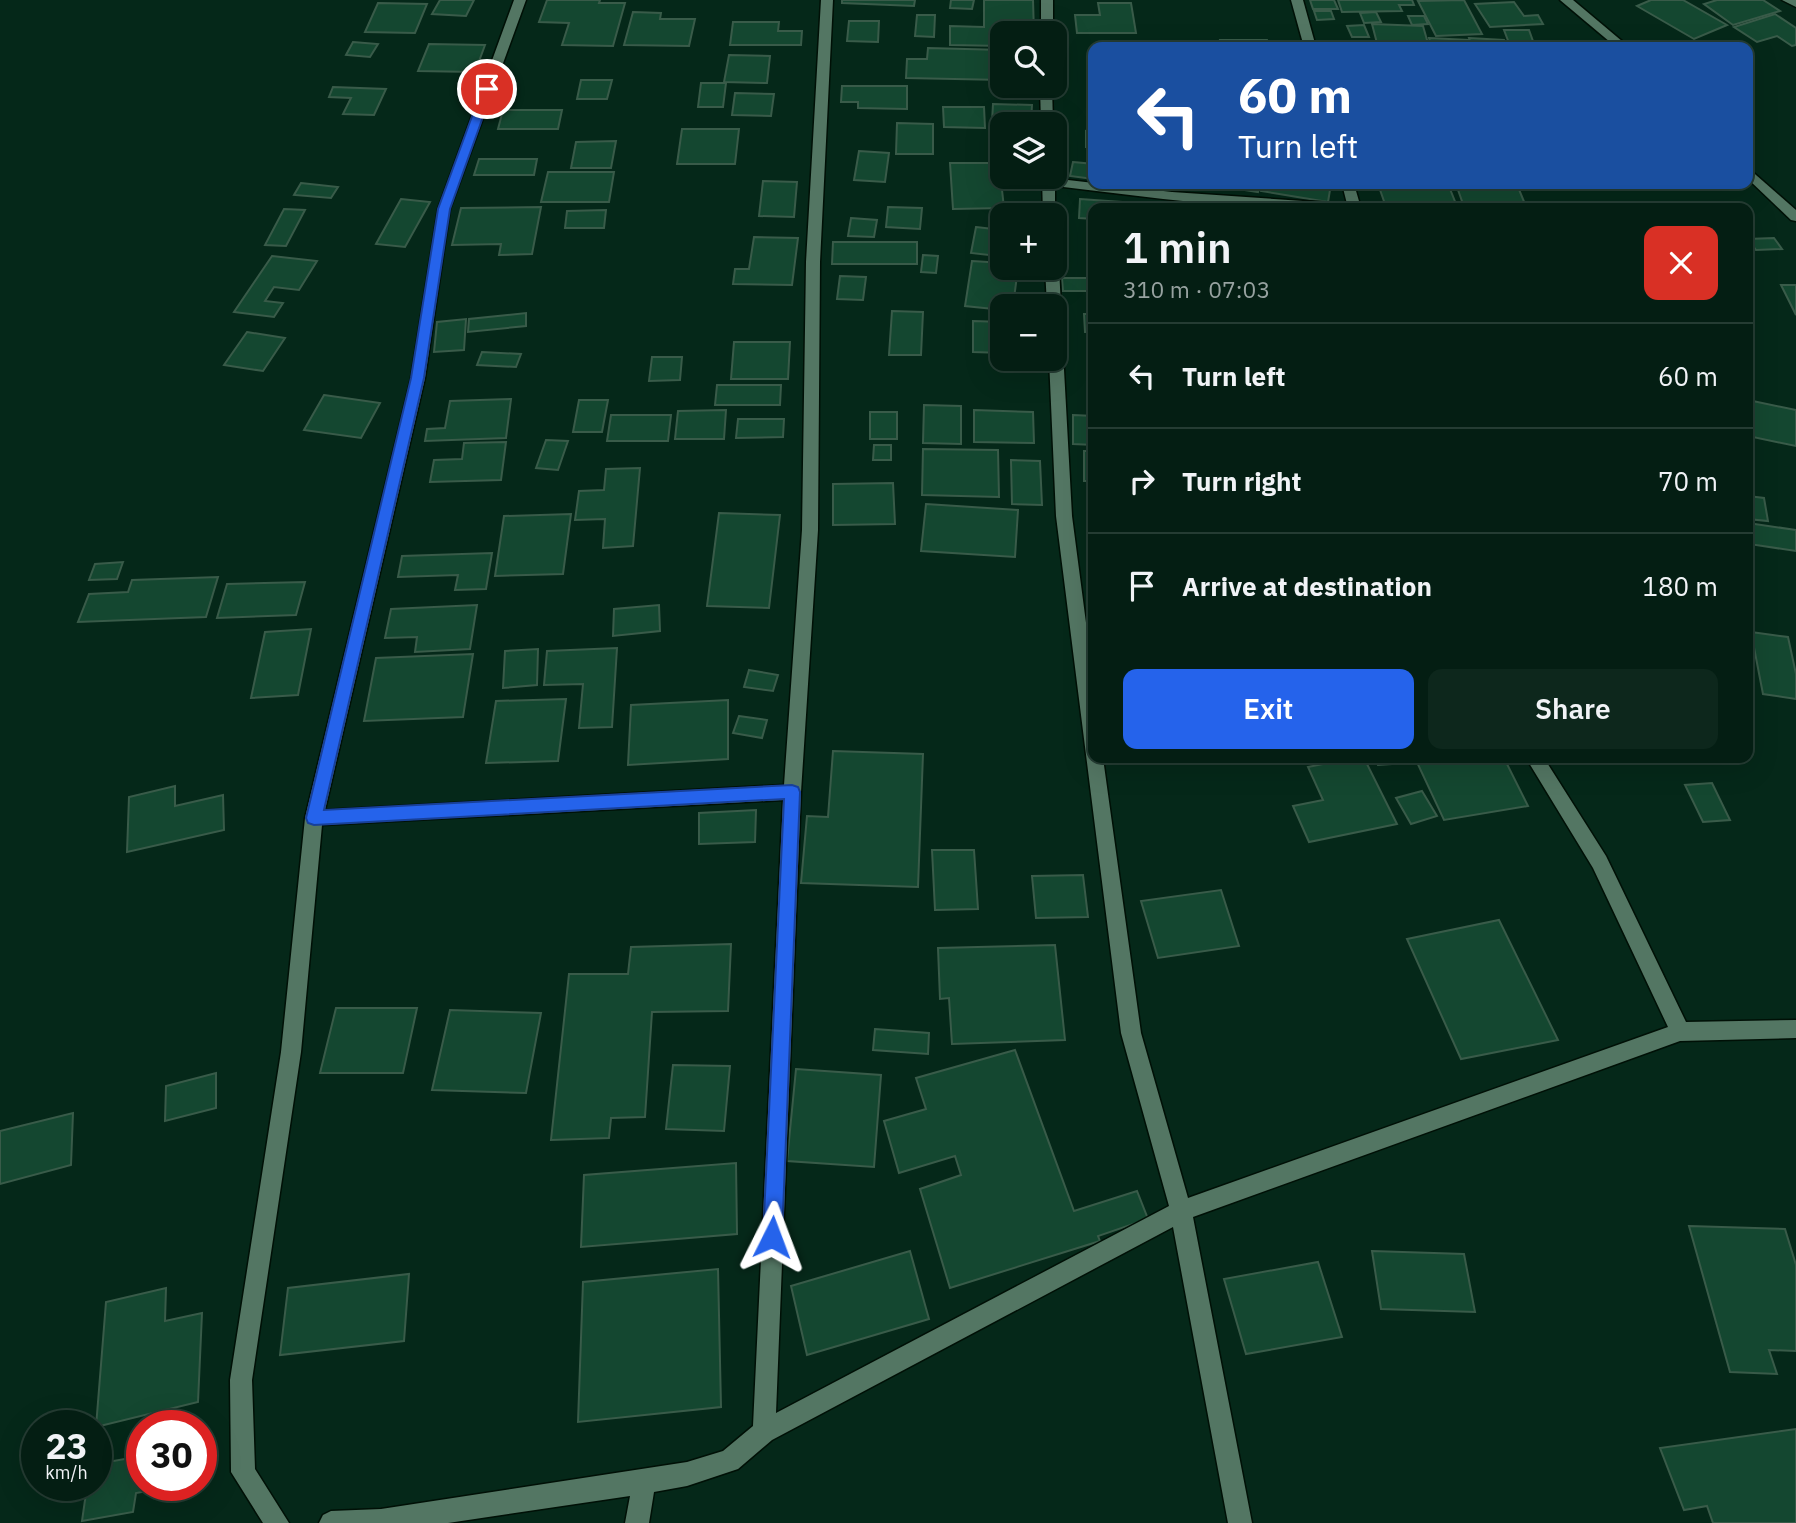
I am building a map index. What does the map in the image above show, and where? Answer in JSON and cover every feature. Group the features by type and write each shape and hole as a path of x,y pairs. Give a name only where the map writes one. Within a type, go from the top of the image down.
{"street":[{"path":"277,1523 243,1472 241,1380 291,1052 314,818 418,378 444,209 520,0"},
{"path":"764,1432 792,792 810,530 813,261 827,0"},
{"path":"1047,0 1047,21"},
{"path":"1297,0 1309,42"},
{"path":"1566,0 1617,42"},
{"path":"1788,0 1796,4"},
{"path":"1753,177 1796,217"},
{"path":"1067,182 1088,184"},
{"path":"1121,189 1172,196 1278,203"},
{"path":"1057,371 1064,516 1088,707"},
{"path":"1095,763 1130,1033 1181,1211 1240,1523"},
{"path":"1538,763 1600,862 1680,1032"},
{"path":"314,818 792,792"},
{"path":"331,1523 381,1521 645,1482 687,1474 730,1461 764,1432 1181,1211 1680,1032 1796,1028"},
{"path":"637,1523 645,1482"}],"building":[{"path":"440,0 474,0 466,16 432,14"},
{"path":"547,0 625,3 613,46 562,45 569,23 539,22"},
{"path":"842,0 915,0 914,6 842,3"},
{"path":"951,0 974,0 972,9 950,8"},
{"path":"984,0 1033,0 1034,21 990,21 990,46 950,45 950,26 984,27"},
{"path":"1310,0 1334,0 1338,9 1313,9"},
{"path":"1338,0 1412,0 1414,5 1399,5 1402,11 1342,12"},
{"path":"1464,0 1482,34 1436,36 1418,1"},
{"path":"1651,0 1683,0 1727,25 1694,39 1637,6"},
{"path":"1717,0 1763,0 1780,11 1733,25 1704,4"},
{"path":"1514,2 1524,16 1538,15 1543,24 1490,27 1475,4"},
{"path":"378,3 427,4 415,33 365,32"},
{"path":"1098,3 1131,3 1136,33 1077,33 1075,15 1100,15"},
{"path":"1314,11 1331,11 1334,19 1317,20"},
{"path":"633,12 661,13 660,19 695,19 689,46 624,45"},
{"path":"1376,12 1381,22 1364,23 1360,13"},
{"path":"1775,14 1796,28 1796,45 1792,46 1777,36 1757,42 1734,27"},
{"path":"917,15 935,15 934,37 915,36"},
{"path":"1408,16 1424,16 1428,24 1412,25"},
{"path":"849,21 879,21 878,42 847,41"},
{"path":"733,22 779,22 778,31 802,31 801,45 730,45"},
{"path":"1372,24 1423,26 1428,42 1377,42"},
{"path":"1364,25 1369,37 1352,37 1347,26"},
{"path":"1504,30 1529,30 1533,42 1509,42"},
{"path":"1429,38 1470,42 1430,42"},
{"path":"1469,38 1505,42 1470,42"},
{"path":"1220,40 1268,42 1220,42"},
{"path":"353,42 378,44 370,57 346,55"},
{"path":"429,44 485,45 475,72 418,71"},
{"path":"928,48 990,50 990,80 906,78 907,59 927,59"},
{"path":"729,55 770,56 767,83 724,82"},
{"path":"581,80 612,80 607,99 577,99"},
{"path":"701,83 726,83 723,107 698,107"},
{"path":"842,86 907,86 907,109 858,108 858,102 841,102"},
{"path":"333,87 386,89 374,115 343,114 351,98 329,97"},
{"path":"735,93 774,94 771,116 732,115"},
{"path":"993,104 1032,105 1032,112 993,112"},
{"path":"943,107 984,107 985,128 944,127"},
{"path":"503,110 562,110 558,129 498,129"},
{"path":"897,123 933,124 933,154 896,154"},
{"path":"682,129 739,129 735,164 677,164"},
{"path":"1086,131 1088,147 1086,147"},
{"path":"616,141 611,168 571,168 576,142"},
{"path":"859,151 889,153 885,182 854,180"},
{"path":"479,159 537,159 534,175 474,175"},
{"path":"1073,162 1088,163 1088,178 1070,176"},
{"path":"950,163 990,163 990,189 1002,189 1003,203 990,203 990,208 953,209"},
{"path":"548,172 614,172 609,202 541,202"},
{"path":"763,181 797,182 794,217 759,216"},
{"path":"301,183 338,187 331,198 294,195"},
{"path":"1261,189 1330,189 1328,202"},
{"path":"1380,189 1450,189 1456,203 1385,203"},
{"path":"1458,189 1519,189 1525,203 1463,203"},
{"path":"401,199 430,202 405,247 376,244"},
{"path":"1080,199 1136,203 1088,203 1088,219 1079,218"},
{"path":"541,207 532,254 499,255 501,244 452,245 461,208"},
{"path":"888,207 922,208 920,229 886,227"},
{"path":"284,209 305,210 286,246 265,245"},
{"path":"606,210 604,228 565,228 567,211"},
{"path":"851,218 877,220 874,237 848,236"},
{"path":"976,227 990,229 990,255 971,253"},
{"path":"754,237 798,238 792,285 733,284 735,269 749,269"},
{"path":"1774,238 1782,249 1756,250 1753,239"},
{"path":"833,242 917,242 917,264 832,264"},
{"path":"923,255 938,256 936,273 921,272"},
{"path":"272,256 317,261 299,290 274,287 265,301 283,303 274,317 234,312"},
{"path":"972,261 990,262 990,280 1016,280 1015,294 990,294 990,309 965,306"},
{"path":"840,276 866,277 863,300 837,299"},
{"path":"1088,278 1088,291 1063,291 1062,280"},
{"path":"1781,285 1796,285 1796,315"},
{"path":"892,311 923,312 921,355 889,355"},
{"path":"526,313 526,326 468,332 469,319"},
{"path":"1084,314 1088,314 1088,332 1085,332"},
{"path":"466,319 464,350 434,352 437,322"},
{"path":"973,321 990,322 990,353 973,352"},
{"path":"247,332 285,338 263,371 224,365"},
{"path":"734,342 790,342 788,379 731,379"},
{"path":"482,352 521,354 516,367 477,365"},
{"path":"652,357 682,357 680,380 649,381"},
{"path":"717,385 781,385 780,405 715,405"},
{"path":"324,395 380,403 361,438 304,430"},
{"path":"511,399 506,438 425,441 427,429 445,428 450,401"},
{"path":"579,400 608,400 602,432 573,432"},
{"path":"1753,401 1796,410 1796,446 1753,437"},
{"path":"924,405 961,406 961,444 923,443"},
{"path":"726,410 724,439 675,439 678,411"},
{"path":"974,410 1033,412 1034,443 974,442"},
{"path":"870,412 897,412 897,439 870,439"},
{"path":"611,415 671,415 668,441 607,441"},
{"path":"1073,415 1088,416 1088,445 1073,444"},
{"path":"738,419 784,419 783,437 736,438"},
{"path":"546,440 568,441 558,470 536,468"},
{"path":"506,442 501,480 430,482 434,460 462,459 464,443"},
{"path":"874,445 891,445 891,460 873,460"},
{"path":"923,449 998,450 999,497 922,495"},
{"path":"1084,451 1088,451 1088,481 1084,481"},
{"path":"1011,460 1040,461 1042,505 1012,504"},
{"path":"640,468 633,546 603,548 605,519 575,520 579,491 604,490 606,469"},
{"path":"893,483 895,524 833,525 833,484"},
{"path":"1753,497 1764,498 1768,521 1753,520"},
{"path":"926,504 1018,510 1015,557 921,551"},
{"path":"719,513 780,515 769,608 707,606"},
{"path":"571,514 563,574 495,576 504,516"},
{"path":"1753,524 1796,530 1796,551 1753,545"},
{"path":"492,553 486,589 455,590 458,575 398,577 402,556"},
{"path":"123,562 117,579 89,580 95,564"},
{"path":"218,577 206,617 78,622 89,594 128,592 132,580"},
{"path":"305,582 296,615 217,618 227,584"},
{"path":"477,605 470,649 415,652 417,637 385,638 391,609"},
{"path":"659,605 660,631 613,636 614,609"},
{"path":"311,629 298,695 251,698 265,632"},
{"path":"1753,632 1788,637 1796,674 1796,699 1763,694"},
{"path":"617,648 612,727 579,728 583,684 544,685 547,651"},
{"path":"538,649 537,685 503,688 505,651"},
{"path":"473,654 463,717 364,721 376,658"},
{"path":"749,670 778,675 773,691 744,687"},
{"path":"566,699 558,761 486,763 496,701"},
{"path":"728,700 728,759 628,765 631,705"},
{"path":"739,716 767,720 762,738 733,733"},
{"path":"833,751 923,754 918,887 801,883 807,816 828,817"},
{"path":"1328,763 1366,763 1397,824 1309,842 1293,806 1323,800 1308,767"},
{"path":"1417,763 1506,763 1528,806 1444,820"},
{"path":"1712,783 1730,820 1703,822 1685,785"},
{"path":"175,786 175,806 223,795 224,830 127,852 129,797"},
{"path":"1422,791 1437,816 1411,824 1396,798"},
{"path":"756,810 755,842 699,844 699,813"},
{"path":"932,850 974,850 978,909 935,910"},
{"path":"1083,875 1088,917 1036,918 1032,876"},
{"path":"1221,890 1239,946 1158,958 1141,901"},
{"path":"1499,920 1558,1040 1461,1059 1407,939"},
{"path":"731,944 728,1011 652,1012 645,1117 611,1118 609,1138 551,1140 569,974 628,974 631,947"},
{"path":"1055,945 1065,1040 952,1044 949,998 940,999 938,948"},
{"path":"336,1008 417,1008 403,1073 320,1073"},
{"path":"450,1010 541,1013 526,1093 432,1090"},
{"path":"875,1029 929,1033 928,1054 873,1050"},
{"path":"1015,1050 1074,1211 1137,1191 1148,1219 1098,1236 1100,1241 950,1288 920,1189 961,1175 955,1156 899,1173 884,1121 926,1109 916,1078"},
{"path":"673,1065 730,1066 724,1131 666,1129"},
{"path":"796,1069 881,1075 874,1167 787,1161"},
{"path":"216,1073 216,1108 165,1121 166,1086"},
{"path":"73,1113 71,1165 0,1184 0,1131"},
{"path":"736,1163 737,1234 581,1247 584,1175"},
{"path":"1689,1226 1785,1229 1796,1265 1796,1351 1769,1350 1777,1374 1730,1372"},
{"path":"910,1251 929,1319 807,1355 791,1286"},
{"path":"1372,1251 1464,1254 1475,1312 1381,1309"},
{"path":"1318,1262 1342,1337 1246,1354 1224,1279"},
{"path":"718,1269 721,1407 578,1422 583,1282"},
{"path":"409,1274 404,1341 280,1355 288,1288"},
{"path":"166,1288 165,1321 202,1313 198,1402 165,1410 126,1410 126,1420 112,1423 112,1410 97,1410 106,1302"},
{"path":"1796,1429 1796,1523 1713,1523 1707,1506 1684,1510 1660,1448"},
{"path":"126,1459 126,1501 135,1501 133,1512 82,1521 85,1501 112,1501 112,1461"}],"route":[{"path":"487,89 444,209 418,378 314,818 792,792 772,1237"}]}
